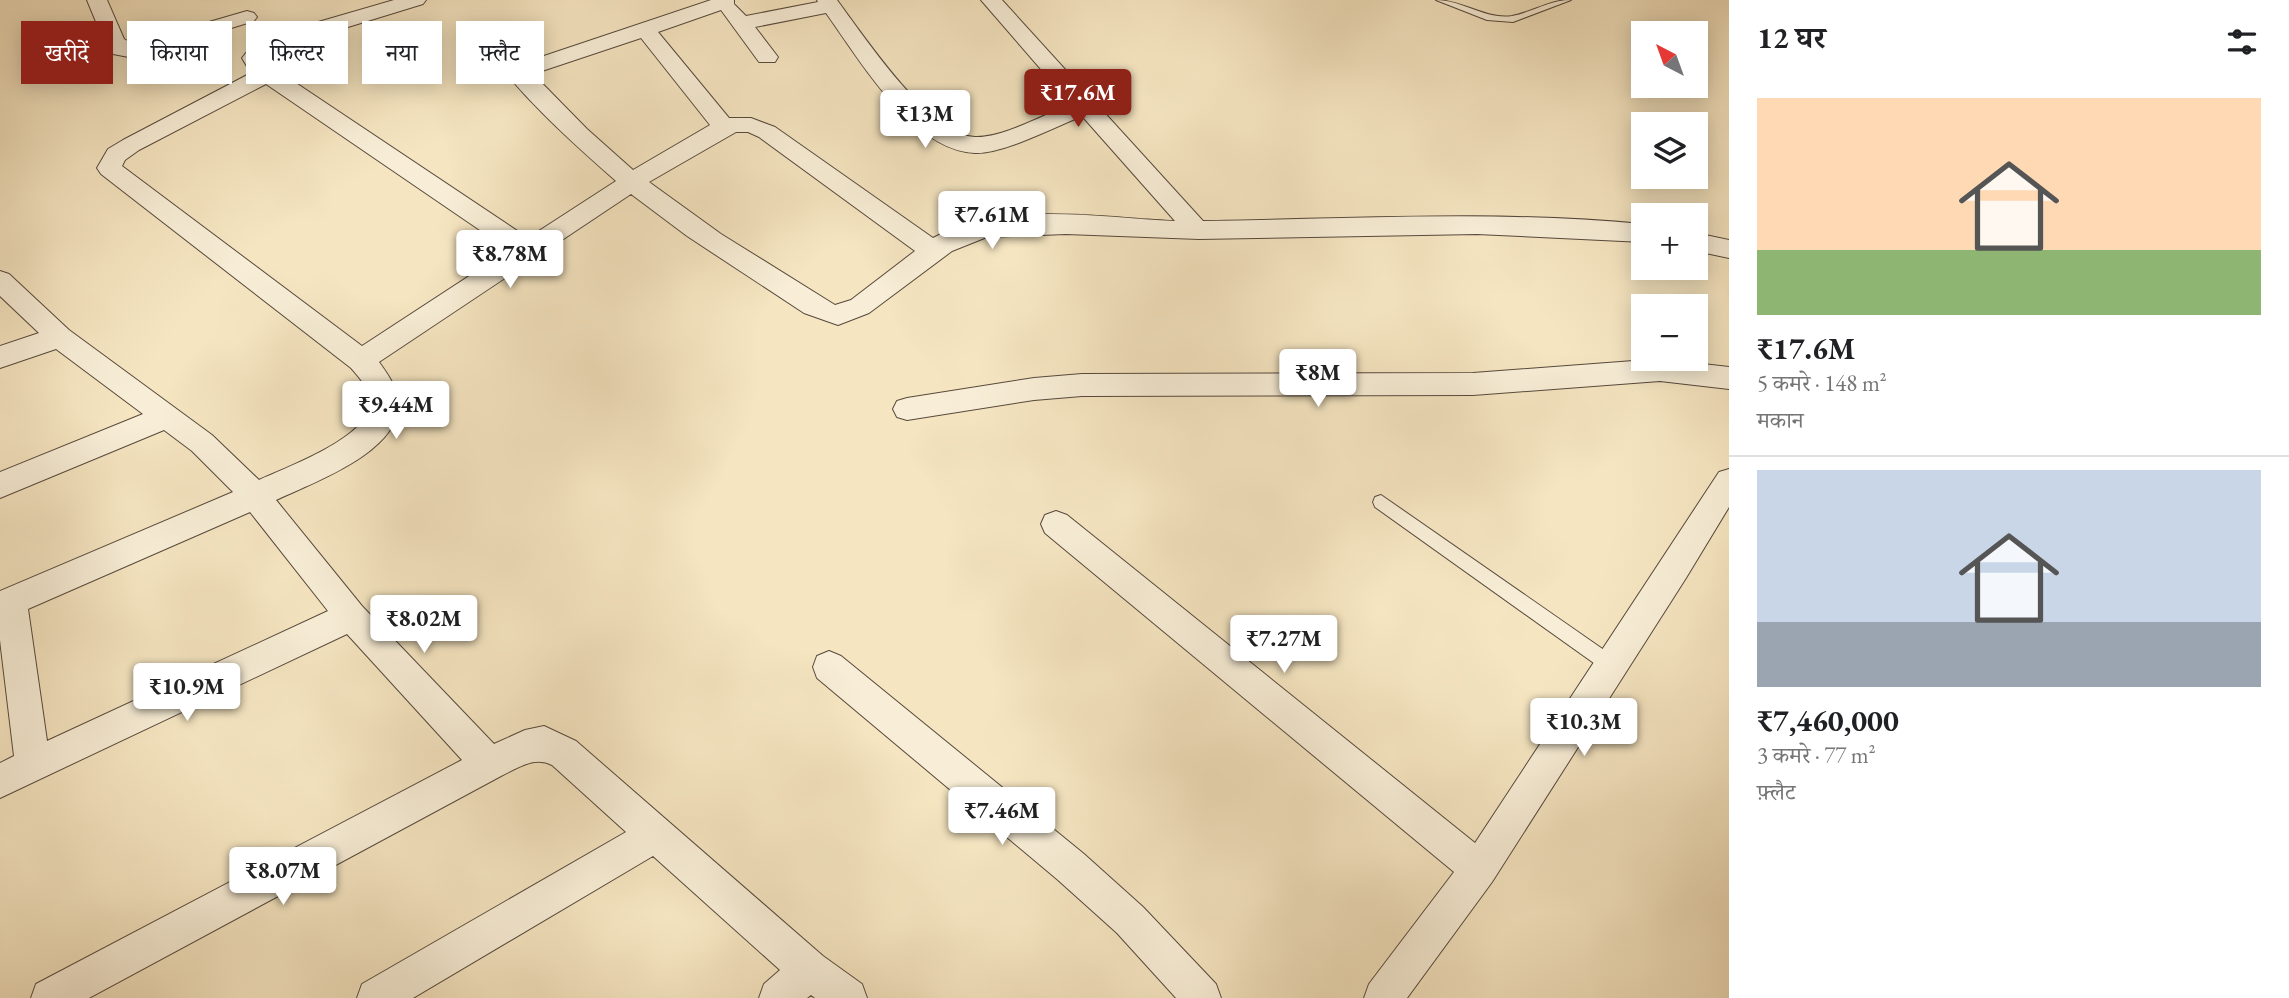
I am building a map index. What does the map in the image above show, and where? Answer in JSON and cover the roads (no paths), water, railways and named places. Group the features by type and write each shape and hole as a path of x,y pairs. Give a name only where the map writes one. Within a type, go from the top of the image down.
{"street":[{"path":"97,0 114,41 121,49 134,51 244,9"},
{"path":"348,23 389,4 416,0"},
{"path":"991,0 1197,230"},
{"path":"544,63 724,1 767,57"},
{"path":"740,23 829,3 884,76 920,117 940,135 960,144 976,145 996,139 1086,106"},
{"path":"645,29 724,127"},
{"path":"33,766 5,603 256,497 335,457 373,431 385,408 382,386 361,360 109,168 116,155 246,73"},
{"path":"294,84 528,250"},
{"path":"530,84 633,181 706,236 813,306 836,315 855,311 933,251 978,229 1010,226 1197,230 1514,225 1587,226 1631,232"},
{"path":"361,360 633,181 724,127 740,123 754,125 767,132 933,251"},
{"path":"1708,244 1729,248"},
{"path":"0,281 60,337 202,443 256,497 351,616 488,764"},
{"path":"0,357 60,337"},
{"path":"907,409 1034,389 1082,385 1473,383 1660,370 1729,378"},
{"path":"0,485 166,417"},
{"path":"1383,998 1479,869 1729,481"},
{"path":"1056,524 1479,869"},
{"path":"0,781 351,616"},
{"path":"829,667 1071,867 1130,920 1202,998"},
{"path":"50,998 488,764 525,747 544,743 564,753 809,970 848,998"},
{"path":"376,998 655,835"},
{"path":"778,998 809,970"}],"lane":[{"path":"1441,0 1491,18 1513,19 1566,0"},
{"path":"1381,502 1611,665"}]}
